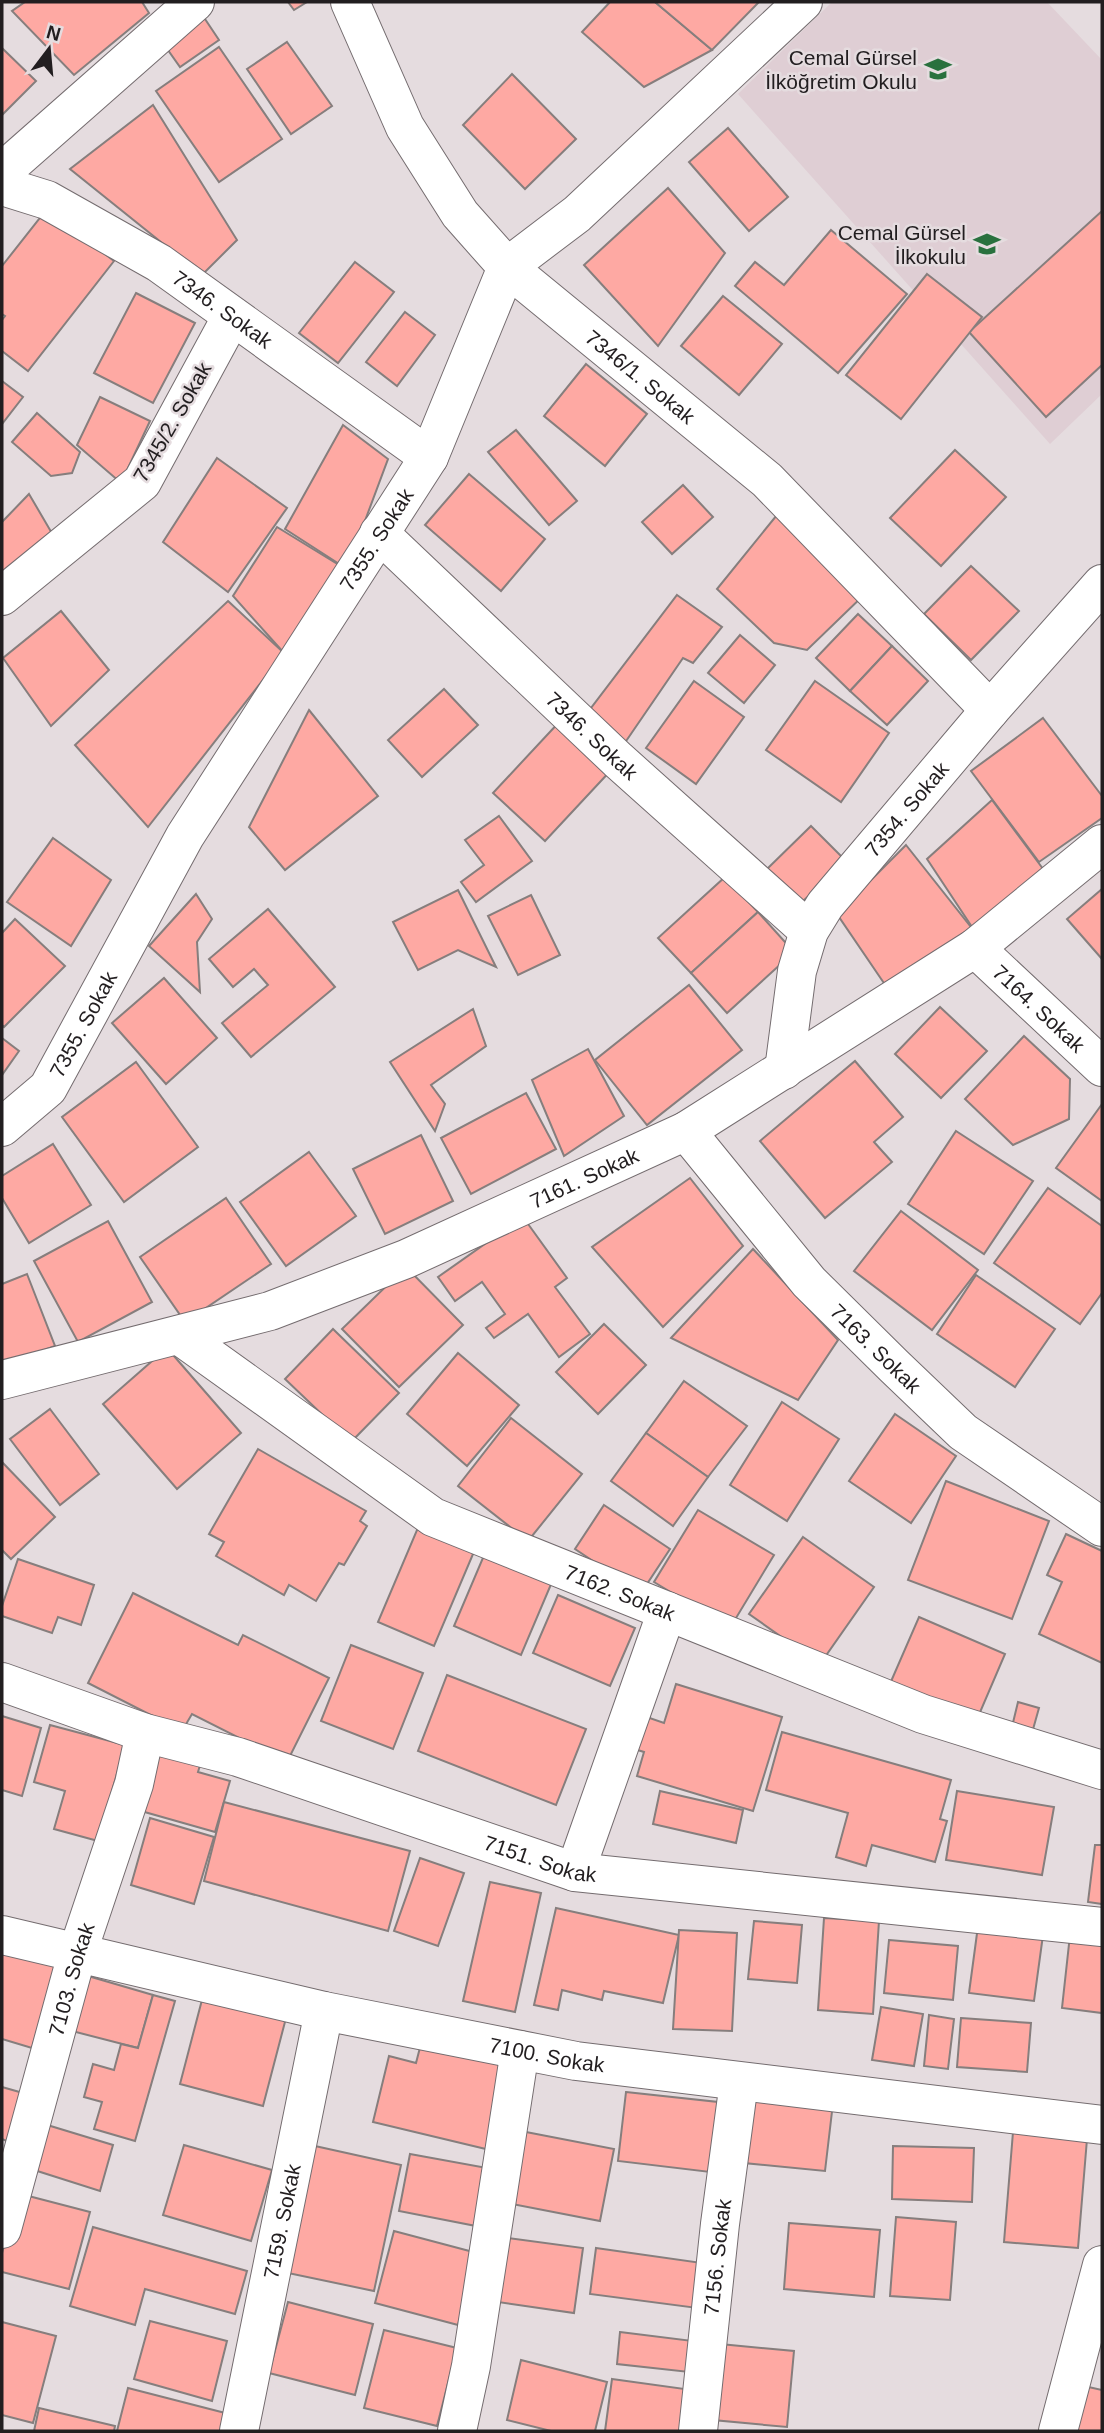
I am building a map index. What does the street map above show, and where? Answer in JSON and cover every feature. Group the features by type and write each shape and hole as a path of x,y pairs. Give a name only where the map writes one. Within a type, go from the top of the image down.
{"street":[{"path":"2,172 195,2"},
{"name":"7346/1. Sokak","path":"350,2 388,91 417,148 460,214 507,267 767,480 990,710"},
{"path":"507,267 577,214 803,2"},
{"name":"7346. Sokak","path":"2,186 47,200 159,263 429,457"},
{"name":"7355. Sokak","path":"2,1127 48,1088 185,836 429,457 507,267"},
{"name":"7345/2. Sokak","path":"2,596 142,482 232,316"},
{"name":"7346. Sokak","path":"379,533 618,760 809,932"},
{"name":"7354. Sokak","path":"783,1069 797,971 809,932 825,905 990,710 1102,584"},
{"name":"7161. Sokak","path":"2,1380 270,1311 406,1259 687,1131 975,948 1102,844"},
{"name":"7164. Sokak","path":"975,948 1102,1068"},
{"name":"7163. Sokak","path":"687,1131 809,1282 894,1366 964,1432 1102,1527"},
{"name":"7162. Sokak","path":"179,1335 433,1517 923,1714 1102,1770"},
{"path":"575,1872 667,1611"},
{"name":"7151. Sokak","path":"2,1682 145,1733 237,1757 575,1872 1102,1927"},
{"name":"7103. Sokak","path":"2,2229 77,1954 134,1784 145,1733"},
{"name":"7100. Sokak","path":"2,1935 324,2011 576,2061 1102,2125"},
{"name":"7159. Sokak","path":"239,2431 324,2011"},
{"path":"457,2431 471,2366 520,2050"},
{"name":"7156. Sokak","path":"698,2431 720,2224 739,2082"},
{"path":"1058,2431 1102,2265"}],"shaded area":[{"name":"Cemal Gürsel İlkokulu","path":"832,2 1047,2 1102,60 1102,394 1050,444 738,94"}],"building":[{"path":"25,2 142,2 149,13 74,75 12,11"},
{"path":"288,2 307,2 294,10"},
{"path":"610,2 655,2 712,50 644,87 582,32"},
{"path":"655,2 759,2 712,50"},
{"path":"203,16 219,40 180,67 163,43"},
{"path":"287,42 332,106 291,134 247,69"},
{"path":"219,47 282,139 219,182 156,91"},
{"path":"2,48 36,81 2,115"},
{"path":"512,74 576,139 525,189 463,125"},
{"path":"153,105 237,240 202,275 70,169"},
{"path":"728,128 788,197 749,231 689,162"},
{"path":"668,188 725,253 658,346 584,265"},
{"path":"47,209 114,261 28,371 2,351 2,320 5,316 2,314 2,266"},
{"name":"Cemal Gürsel İlkokulu","path":"1102,211 1102,365 1046,417 969,332"},
{"path":"831,230 907,294 838,373 735,286 755,262 784,285"},
{"path":"355,262 394,292 338,363 299,333"},
{"path":"927,274 982,317 901,419 846,375"},
{"path":"136,293 195,323 153,403 94,373"},
{"path":"723,296 782,344 739,395 681,346"},
{"path":"405,312 435,335 397,386 366,362"},
{"path":"586,364 647,414 605,466 544,416"},
{"path":"2,381 23,397 2,424"},
{"path":"100,397 150,421 121,483 77,445"},
{"path":"37,413 80,452 72,473 51,476 12,442"},
{"path":"343,425 388,459 347,569 285,529"},
{"path":"516,430 577,501 549,525 488,452"},
{"path":"955,450 1006,497 941,566 890,518"},
{"path":"217,458 287,508 228,592 163,542"},
{"path":"469,474 545,539 501,591 425,525"},
{"path":"683,485 713,517 672,554 642,522"},
{"path":"29,494 53,535 9,579 2,571 2,522"},
{"path":"781,510 868,591 807,650 774,643 717,589"},
{"path":"277,527 339,565 284,653 233,596"},
{"path":"971,566 1019,611 971,660 924,614"},
{"path":"677,595 722,627 693,663 683,658 622,747 588,712"},
{"path":"228,601 284,653 148,827 75,745"},
{"path":"61,611 109,670 51,726 3,658"},
{"path":"858,614 892,646 850,691 816,658"},
{"path":"740,635 775,665 744,703 708,673"},
{"path":"892,646 928,681 887,725 850,691"},
{"path":"694,681 744,717 696,784 646,748"},
{"path":"815,681 889,733 841,802 766,750"},
{"path":"444,689 478,725 422,777 388,740"},
{"path":"309,710 378,796 285,870 249,827"},
{"path":"1043,718 1102,796 1102,818 1039,862 971,771"},
{"path":"562,719 614,767 545,841 493,793"},
{"path":"992,800 1049,877 978,936 927,859"},
{"path":"499,816 532,861 476,902 461,882 484,865 465,840"},
{"path":"811,826 846,861 801,903 767,869"},
{"path":"53,838 111,880 71,946 7,902"},
{"path":"906,845 978,936 890,992 837,914"},
{"path":"725,877 758,912 691,973 658,938"},
{"path":"1102,889 1102,959 1067,919"},
{"path":"458,890 496,967 458,950 418,970 393,922"},
{"path":"196,894 212,919 197,942 200,992 149,946"},
{"path":"531,895 560,955 518,975 488,916"},
{"path":"268,909 335,987 251,1057 222,1023 268,985 254,969 233,987 209,959"},
{"path":"758,912 794,952 727,1013 691,973"},
{"path":"15,919 65,966 4,1027 2,933"},
{"path":"164,978 217,1038 166,1084 112,1023"},
{"path":"689,985 742,1050 647,1125 595,1060"},
{"path":"940,1007 987,1051 941,1098 895,1054"},
{"path":"473,1009 486,1046 431,1085 445,1104 435,1131 390,1062"},
{"path":"1024,1036 1070,1079 1069,1119 1013,1145 965,1099"},
{"path":"2,1038 19,1051 2,1075"},
{"path":"588,1049 624,1116 564,1156 532,1080"},
{"path":"855,1061 903,1117 874,1142 892,1162 825,1218 760,1141"},
{"path":"136,1062 198,1147 124,1202 62,1117"},
{"path":"526,1093 556,1149 471,1194 441,1138"},
{"path":"1102,1104 1102,1201 1056,1168"},
{"path":"956,1131 1033,1181 984,1254 908,1204"},
{"path":"421,1135 453,1201 385,1234 353,1169"},
{"path":"53,1144 91,1205 29,1243 2,1198 2,1176"},
{"path":"309,1152 356,1216 286,1266 240,1202"},
{"path":"690,1178 743,1246 663,1327 592,1247"},
{"path":"1048,1188 1102,1226 1102,1293 1080,1324 994,1263"},
{"path":"226,1198 271,1264 185,1322 140,1257"},
{"path":"901,1211 978,1270 932,1330 854,1271"},
{"path":"523,1217 567,1278 555,1287 590,1334 559,1357 528,1314 494,1338 486,1328 505,1314 482,1282 455,1301 438,1277"},
{"path":"108,1221 152,1302 78,1342 34,1261"},
{"path":"753,1249 838,1340 798,1400 671,1338"},
{"path":"406,1267 463,1325 399,1387 342,1329"},
{"path":"27,1274 55,1346 2,1366 2,1284"},
{"path":"976,1275 1055,1329 1015,1387 937,1334"},
{"path":"604,1324 646,1365 598,1414 556,1372"},
{"path":"333,1329 399,1393 351,1442 285,1379"},
{"path":"167,1348 241,1433 177,1489 103,1404"},
{"path":"458,1353 519,1405 467,1466 407,1414"},
{"path":"684,1381 747,1426 708,1477 646,1433"},
{"path":"782,1402 839,1439 787,1521 730,1485"},
{"path":"50,1409 99,1474 60,1505 10,1439"},
{"path":"895,1414 956,1456 911,1523 849,1481"},
{"path":"511,1418 582,1474 528,1541 458,1486"},
{"path":"646,1433 708,1477 673,1526 611,1481"},
{"path":"258,1449 366,1511 360,1521 367,1526 344,1565 339,1563 316,1601 289,1585 284,1595 216,1556 224,1542 209,1534"},
{"path":"2,1462 55,1517 11,1559 2,1550"},
{"path":"946,1481 1049,1521 1012,1619 908,1580"},
{"path":"604,1505 670,1549 641,1593 575,1549"},
{"path":"698,1510 774,1555 730,1628 654,1582"},
{"path":"420,1523 476,1547 434,1646 378,1622"},
{"path":"1066,1534 1102,1551 1102,1663 1039,1634 1062,1582 1047,1575"},
{"path":"803,1537 874,1587 820,1664 749,1614"},
{"path":"485,1553 552,1582 521,1655 454,1626"},
{"path":"18,1559 94,1585 81,1625 58,1617 52,1633 2,1616 2,1606"},
{"path":"133,1593 238,1645 243,1635 329,1678 287,1762 192,1714 182,1731 88,1683"},
{"path":"558,1595 635,1628 610,1686 533,1653"},
{"path":"919,1617 1005,1654 975,1724 889,1686"},
{"path":"351,1645 423,1673 393,1749 321,1721"},
{"path":"447,1675 586,1729 556,1805 418,1751"},
{"path":"676,1684 782,1717 753,1811 637,1776 644,1752 631,1748 641,1715 664,1723"},
{"path":"1018,1702 1039,1708 1030,1740 1010,1735"},
{"path":"2,1716 41,1728 22,1796 2,1790"},
{"path":"50,1725 125,1745 98,1841 54,1829 65,1791 34,1782"},
{"path":"782,1732 951,1780 940,1819 947,1821 935,1862 872,1845 866,1866 836,1857 848,1813 766,1790"},
{"path":"153,1747 201,1762 198,1772 230,1781 215,1832 134,1809"},
{"path":"660,1791 743,1810 736,1843 653,1824"},
{"path":"957,1791 1054,1807 1042,1875 946,1860"},
{"path":"224,1802 410,1851 388,1931 204,1881"},
{"path":"150,1818 214,1837 194,1904 131,1885"},
{"path":"1095,1845 1102,1845 1102,1904 1088,1902"},
{"path":"420,1858 464,1873 438,1946 394,1931"},
{"path":"490,1882 541,1893 515,2012 463,2001"},
{"path":"556,1908 679,1935 663,2003 604,1991 602,2000 562,1990 558,2010 534,2005"},
{"path":"824,1918 879,1921 873,2014 818,2010"},
{"path":"754,1921 802,1925 797,1983 748,1979"},
{"path":"978,1926 1043,1935 1034,2001 969,1993"},
{"path":"679,1930 737,1933 732,2031 673,2029"},
{"path":"1070,1935 1102,1938 1102,2013 1062,2008"},
{"path":"889,1940 958,1946 953,2000 884,1993"},
{"path":"2,1946 57,1962 32,2048 2,2039"},
{"path":"88,1976 153,1995 138,2048 72,2031"},
{"path":"153,1995 175,2001 135,2141 94,2129 102,2102 84,2097 93,2064 114,2070 121,2044 138,2048"},
{"path":"203,1996 286,2018 263,2106 180,2084"},
{"path":"881,2007 923,2014 914,2066 872,2060"},
{"path":"929,2015 954,2019 948,2069 924,2066"},
{"path":"961,2018 1031,2023 1027,2072 957,2067"},
{"path":"423,2036 511,2058 490,2150 373,2122 389,2056 416,2063"},
{"path":"2,2087 23,2093 9,2142 2,2139"},
{"path":"626,2092 718,2102 710,2172 618,2161"},
{"path":"751,2094 833,2103 825,2171 744,2163"},
{"path":"44,2124 113,2145 100,2191 31,2169"},
{"path":"526,2132 614,2149 600,2221 512,2204"},
{"path":"1013,2132 1087,2139 1078,2248 1004,2242"},
{"path":"184,2145 272,2170 251,2241 163,2215"},
{"path":"315,2146 401,2165 374,2291 288,2273"},
{"path":"893,2146 974,2148 972,2202 892,2199"},
{"path":"410,2154 487,2168 476,2226 399,2211"},
{"path":"17,2193 90,2212 69,2289 2,2272 2,2253"},
{"path":"896,2217 956,2222 950,2300 890,2296"},
{"path":"789,2223 880,2230 874,2297 784,2289"},
{"path":"93,2227 247,2271 235,2314 145,2289 135,2325 70,2306"},
{"path":"394,2231 477,2253 458,2325 375,2303"},
{"path":"500,2237 583,2248 574,2313 491,2301"},
{"path":"596,2248 702,2263 697,2308 590,2294"},
{"path":"288,2302 373,2324 355,2395 269,2373"},
{"path":"150,2321 227,2341 212,2401 134,2379"},
{"path":"2,2322 56,2336 33,2423 2,2415"},
{"path":"384,2330 457,2348 437,2426 364,2408"},
{"path":"620,2332 693,2341 689,2372 617,2364"},
{"path":"720,2344 794,2351 787,2427 713,2420"},
{"path":"521,2360 607,2382 595,2431 551,2431 507,2420"},
{"path":"612,2379 692,2390 687,2431 605,2431"},
{"path":"1084,2386 1102,2390 1102,2431 1074,2431"},
{"path":"128,2388 233,2415 228,2431 117,2431"},
{"path":"39,2408 115,2426 114,2431 34,2431"}],"place":[{"name":"Cemal Gürsel İlköğretim Okulu","path":"938,69"},
{"name":"Cemal Gürsel İlkokulu","path":"987,244"}]}
